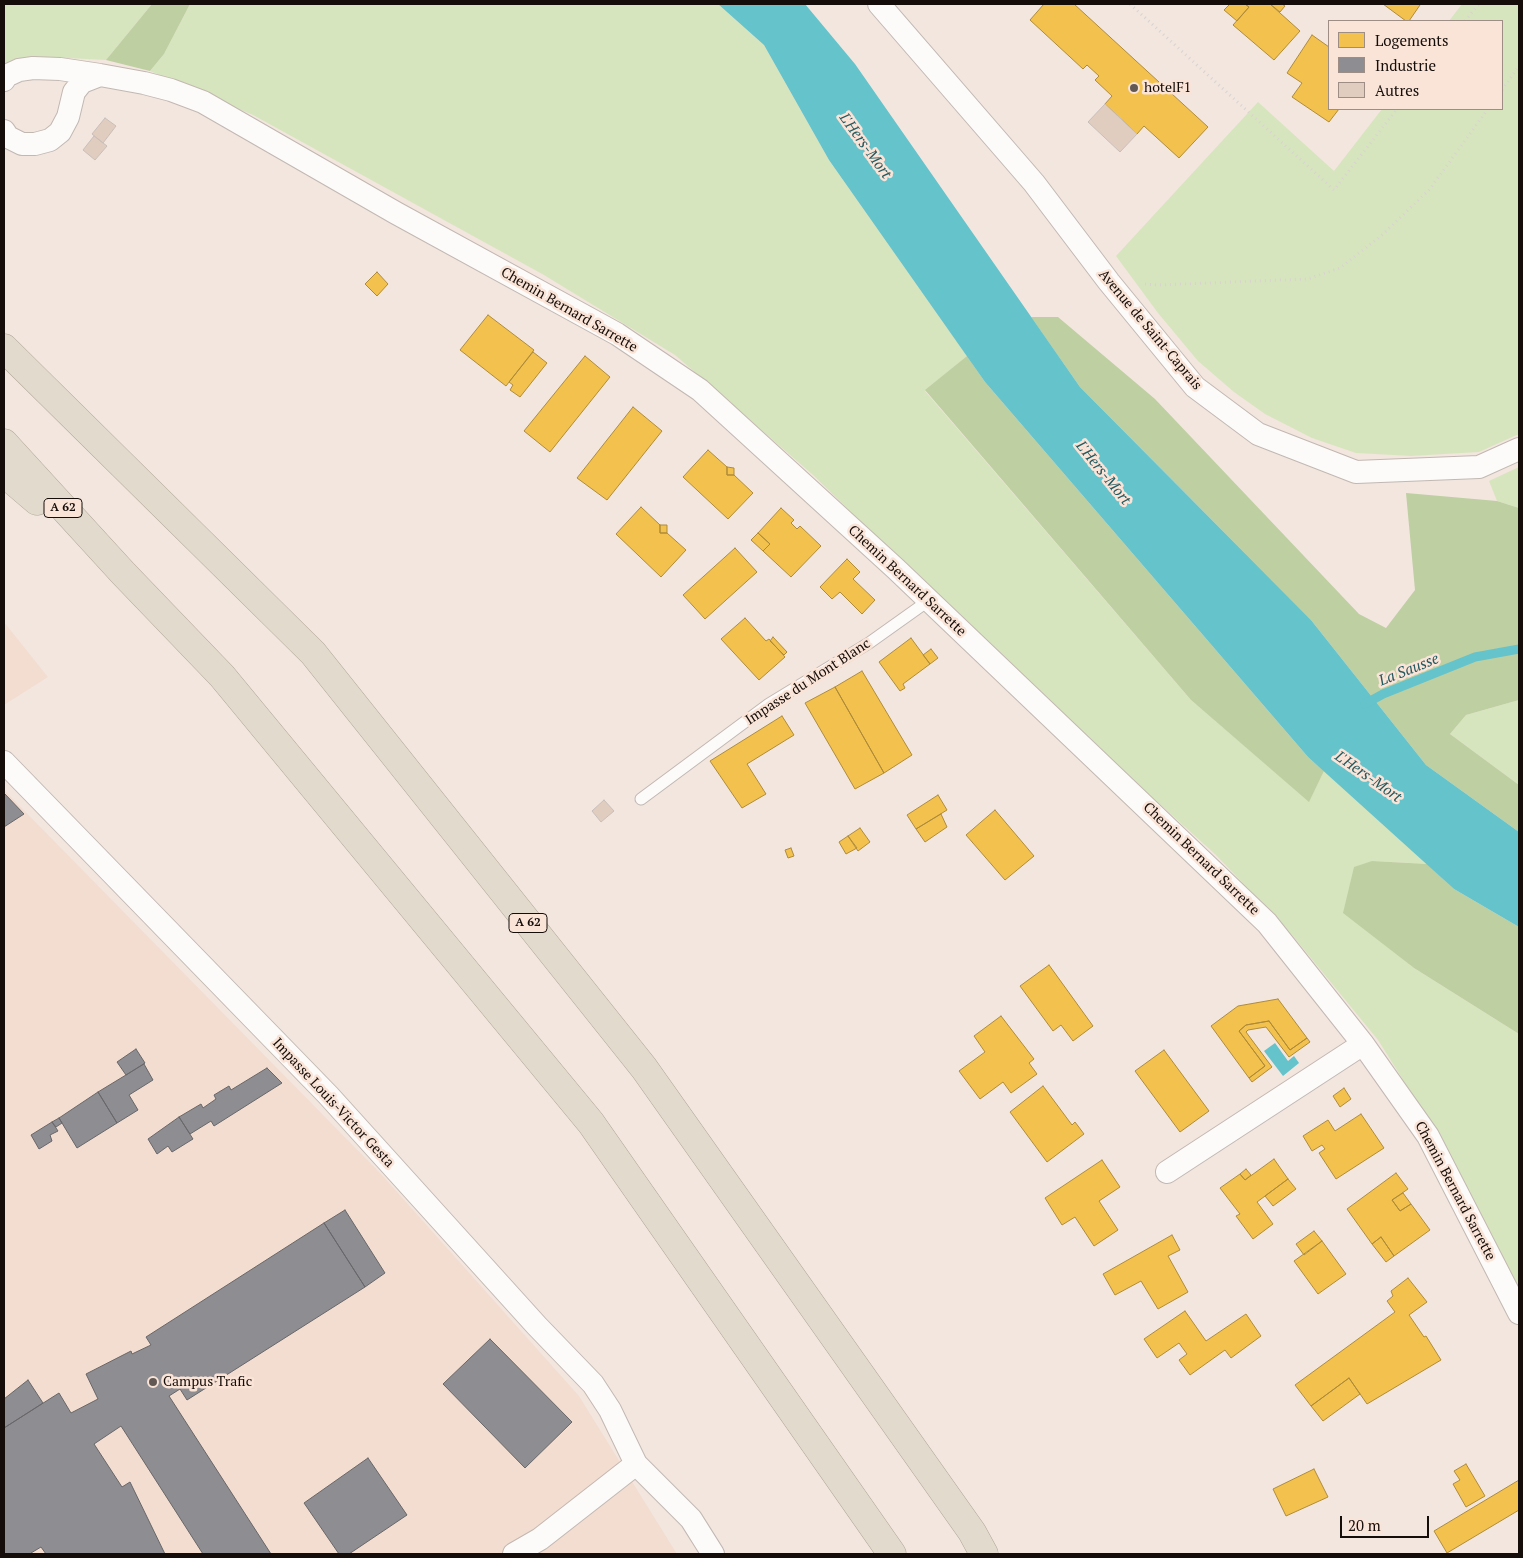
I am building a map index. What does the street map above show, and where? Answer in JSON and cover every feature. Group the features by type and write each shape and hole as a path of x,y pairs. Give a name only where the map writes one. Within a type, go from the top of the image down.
{"highway":[{"name":"A 62","path":"4,348 313,653 644,1068 972,1532 984,1554"},
{"name":"A 62","path":"4,443 222,676 591,1123 892,1554"},
{"path":"4,473 123,572"}],"street":[{"name":"Avenue de Saint-Caprais","path":"879,4 1034,183 1109,282 1196,387 1230,415 1258,434 1356,472 1479,467 1519,449"},
{"name":"Chemin Bernard Sarrette","path":"4,80 6,76 19,70 34,68 100,74 171,90 203,102 396,213 616,334 700,390 928,601 1267,923 1363,1044 1428,1136 1519,1313"},
{"path":"4,131 8,137 22,144 35,144 50,140 60,132 68,118 74,92 82,82 100,74"},
{"name":"Impasse Louis-Victor Gesta","path":"4,762 328,1095 537,1326 593,1384 610,1410 636,1464 691,1519 713,1554"},
{"path":"1167,1172 1363,1044"},
{"path":"514,1554 540,1539 636,1464"}],"lane":[{"name":"Impasse du Mont Blanc","path":"641,800 769,704 869,643 928,601"}],"path":[{"path":"1130,4 1334,190 1396,110"},
{"path":"1467,20 1479,4"},
{"path":"1503,89 1519,66"},
{"path":"1109,282 1122,278 1133,283 1157,285 1308,279 1340,268 1382,236 1429,190 1487,110"}],"shaded area":[{"path":"4,622 48,677 4,705"},
{"path":"4,790 381,1174 579,1396 677,1554 4,1554"}],"green space":[{"path":"4,4 152,4 106,60 48,57 14,59 4,64"},
{"path":"152,4 190,4 164,54 150,71 106,60"},
{"path":"190,4 718,4 764,45 829,160 967,356 925,391 1191,700 1309,801 1324,771 1427,864 1372,861 1344,912 1414,968 1519,1034 1519,1293 1444,1145 1378,1040 1292,935 1216,855 1028,685 813,475 675,355 544,275 253,115 150,71 164,54"},
{"path":"1462,4 1519,4 1519,434 1479,452 1411,456 1356,453 1312,438 1265,414 1234,392 1198,361 1158,313 1116,256 1258,102 1334,171 1381,110 1503,110 1503,20 1450,20"},
{"path":"1031,317 1058,317 1155,399 1359,614 1386,628 1415,590 1406,493 1497,501 1519,508 1519,700 1466,715 1450,734 1519,785 1519,832 1426,765 1311,620 1080,387"},
{"path":"967,356 985,382 1308,757 1324,771 1309,802 1191,700 925,390"},
{"path":"1519,467 1519,508 1497,501 1489,481"},
{"path":"1519,700 1519,785 1450,734 1466,715"},
{"path":"1372,861 1427,864 1454,889 1519,927 1519,1034 1414,968 1343,913 1354,867"}],"water":[{"name":"L'Hers-Mort","path":"718,4 805,4 855,64 1080,387 1311,620 1426,765 1519,832 1519,927 1454,889 1308,757 985,382 829,160 764,45"},
{"path":"1275,1043 1288,1061 1294,1056 1299,1063 1283,1076 1264,1051"}],"building: Logements":[{"name":"hotelF1","path":"1044,4 1074,4 1208,127 1179,158 1144,126 1137,134 1105,104 1112,96 1095,80 1099,76 1087,65 1083,69 1030,20"},
{"path":"1230,4 1245,4 1249,7 1237,21 1224,10"},
{"path":"1245,4 1270,4 1300,31 1274,60 1233,25 1249,7"},
{"path":"1270,4 1282,4 1285,6 1280,12"},
{"path":"1383,4 1420,5 1410,20 1405,20"},
{"path":"1312,35 1328,46 1328,110 1338,110 1329,122 1292,97 1302,83 1287,73"},
{"path":"377,272 388,284 377,296 365,284"},
{"path":"488,315 534,350 506,386 460,350"},
{"path":"533,352 547,363 520,397 510,390 513,385 509,382"},
{"path":"585,356 610,377 550,452 524,431"},
{"path":"633,407 662,431 607,500 577,478"},
{"path":"708,450 727,467 727,475 734,475 753,493 728,519 683,477"},
{"path":"727,467 734,468 734,475 727,475"},
{"path":"641,507 660,525 660,533 667,533 686,550 661,577 616,534"},
{"path":"781,508 794,520 791,523 797,529 800,526 821,546 791,577 763,551 770,544 758,533"},
{"path":"660,525 667,525 667,533 660,533"},
{"path":"758,533 770,544 763,551 751,540"},
{"path":"735,548 757,572 705,619 683,595"},
{"path":"847,559 860,572 853,579 875,600 862,614 840,592 832,599 820,587"},
{"path":"745,618 766,641 769,639 785,657 759,680 721,639"},
{"path":"773,637 787,652 784,655 770,641"},
{"path":"911,638 930,664 903,684 905,688 900,691 879,662"},
{"path":"931,649 938,658 930,664 923,655"},
{"path":"862,671 912,755 884,773 835,687"},
{"path":"835,687 884,773 855,789 805,703"},
{"path":"782,716 794,735 747,764 766,794 742,808 710,761"},
{"path":"938,795 947,810 916,829 907,815"},
{"path":"995,810 1034,856 1005,880 966,835"},
{"path":"941,814 947,827 925,842 916,829"},
{"path":"860,828 870,842 858,851 848,836"},
{"path":"848,836 857,848 846,854 839,842"},
{"path":"791,848 794,856 788,858 785,850"},
{"path":"1049,965 1093,1026 1073,1041 1061,1025 1053,1031 1020,986"},
{"path":"1278,999 1307,1038 1290,1050 1269,1021 1246,1025 1239,1031 1265,1066 1249,1078 1211,1026 1238,1006"},
{"path":"1001,1016 1034,1059 1029,1063 1037,1074 1011,1093 1003,1082 980,1099 959,1071 985,1052 974,1036"},
{"path":"1269,1021 1290,1050 1307,1038 1310,1042 1289,1057 1266,1027 1248,1030 1246,1032 1272,1067 1252,1082 1249,1078 1265,1066 1239,1031 1246,1025"},
{"path":"1164,1050 1209,1111 1180,1132 1135,1071"},
{"path":"1043,1086 1072,1125 1075,1122 1084,1134 1047,1162 1010,1112"},
{"path":"1344,1088 1351,1099 1340,1107 1333,1096"},
{"path":"1361,1114 1384,1148 1336,1179 1319,1153 1325,1149 1322,1145 1312,1151 1303,1136 1328,1120 1335,1131"},
{"path":"1274,1159 1288,1179 1257,1202 1273,1224 1253,1239 1236,1216 1240,1214 1220,1188 1240,1174 1245,1180"},
{"path":"1102,1160 1120,1187 1099,1201 1118,1230 1094,1246 1075,1217 1062,1225 1045,1198"},
{"path":"1246,1169 1251,1175 1245,1180 1240,1174"},
{"path":"1396,1173 1408,1189 1392,1200 1400,1211 1411,1204 1430,1230 1394,1256 1381,1237 1372,1244 1347,1209"},
{"path":"1288,1179 1296,1189 1273,1206 1265,1196"},
{"path":"1403,1193 1411,1204 1400,1211 1392,1200"},
{"path":"1314,1231 1322,1241 1304,1255 1296,1244"},
{"path":"1172,1235 1180,1250 1168,1256 1188,1292 1158,1309 1141,1281 1115,1295 1103,1274"},
{"path":"1381,1237 1394,1256 1386,1262 1372,1244"},
{"path":"1322,1241 1346,1274 1318,1294 1294,1261"},
{"path":"1408,1278 1427,1302 1409,1315 1424,1337 1426,1336 1441,1360 1367,1404 1349,1378 1311,1406 1295,1385 1395,1312 1387,1301 1393,1296 1391,1291"},
{"path":"1185,1311 1206,1341 1246,1314 1261,1336 1231,1358 1225,1350 1190,1375 1179,1360 1187,1354 1179,1343 1157,1358 1144,1339"},
{"path":"1349,1378 1360,1394 1323,1421 1311,1406"},
{"path":"1466,1464 1485,1496 1466,1507 1453,1484 1460,1480 1454,1471"},
{"path":"1314,1469 1328,1497 1286,1516 1273,1489"},
{"path":"1519,1480 1519,1510 1447,1553 1434,1531"}],"building: Industrie":[{"path":"4,793 24,814 4,827"},
{"path":"136,1049 145,1063 126,1075 117,1062"},
{"path":"144,1064 153,1080 129,1095 138,1110 117,1123 98,1092"},
{"path":"267,1068 282,1083 214,1126 211,1121 190,1134 179,1117 201,1104 203,1108 216,1099 214,1095 229,1086 231,1090"},
{"path":"98,1092 117,1123 77,1148 59,1118"},
{"path":"179,1117 193,1139 172,1152 168,1146 157,1154 148,1139"},
{"path":"59,1118 62,1123 56,1127 52,1122"},
{"path":"52,1122 58,1131 50,1135 52,1141 39,1149 31,1135"},
{"path":"345,1210 385,1273 365,1287 324,1223"},
{"name":"Campus Trafic","path":"324,1223 365,1287 187,1400 180,1389 169,1396 271,1554 203,1554 121,1426 94,1444 122,1487 130,1482 165,1554 46,1554 41,1547 32,1554 4,1554 4,1428 59,1393 71,1413 98,1399 86,1374 131,1351 132,1354 151,1345 146,1337"},
{"path":"490,1339 572,1422 525,1468 443,1384"},
{"path":"28,1380 43,1403 4,1428 4,1399"},
{"path":"368,1458 407,1515 349,1554 339,1554 304,1503"}],"building: Autres":[{"path":"1105,104 1137,134 1120,152 1088,122"},
{"path":"105,118 116,126 103,143 92,134"},
{"path":"94,136 107,146 95,160 83,150"},
{"path":"604,800 614,811 601,822 592,811"}],"waterway":[{"name":"La Sausse","path":"1365,704 1383,694 1475,657 1519,649"}],"place":[{"name":"hotelF1","path":"1134,88"},
{"name":"Campus Trafic","path":"153,1382"}]}
